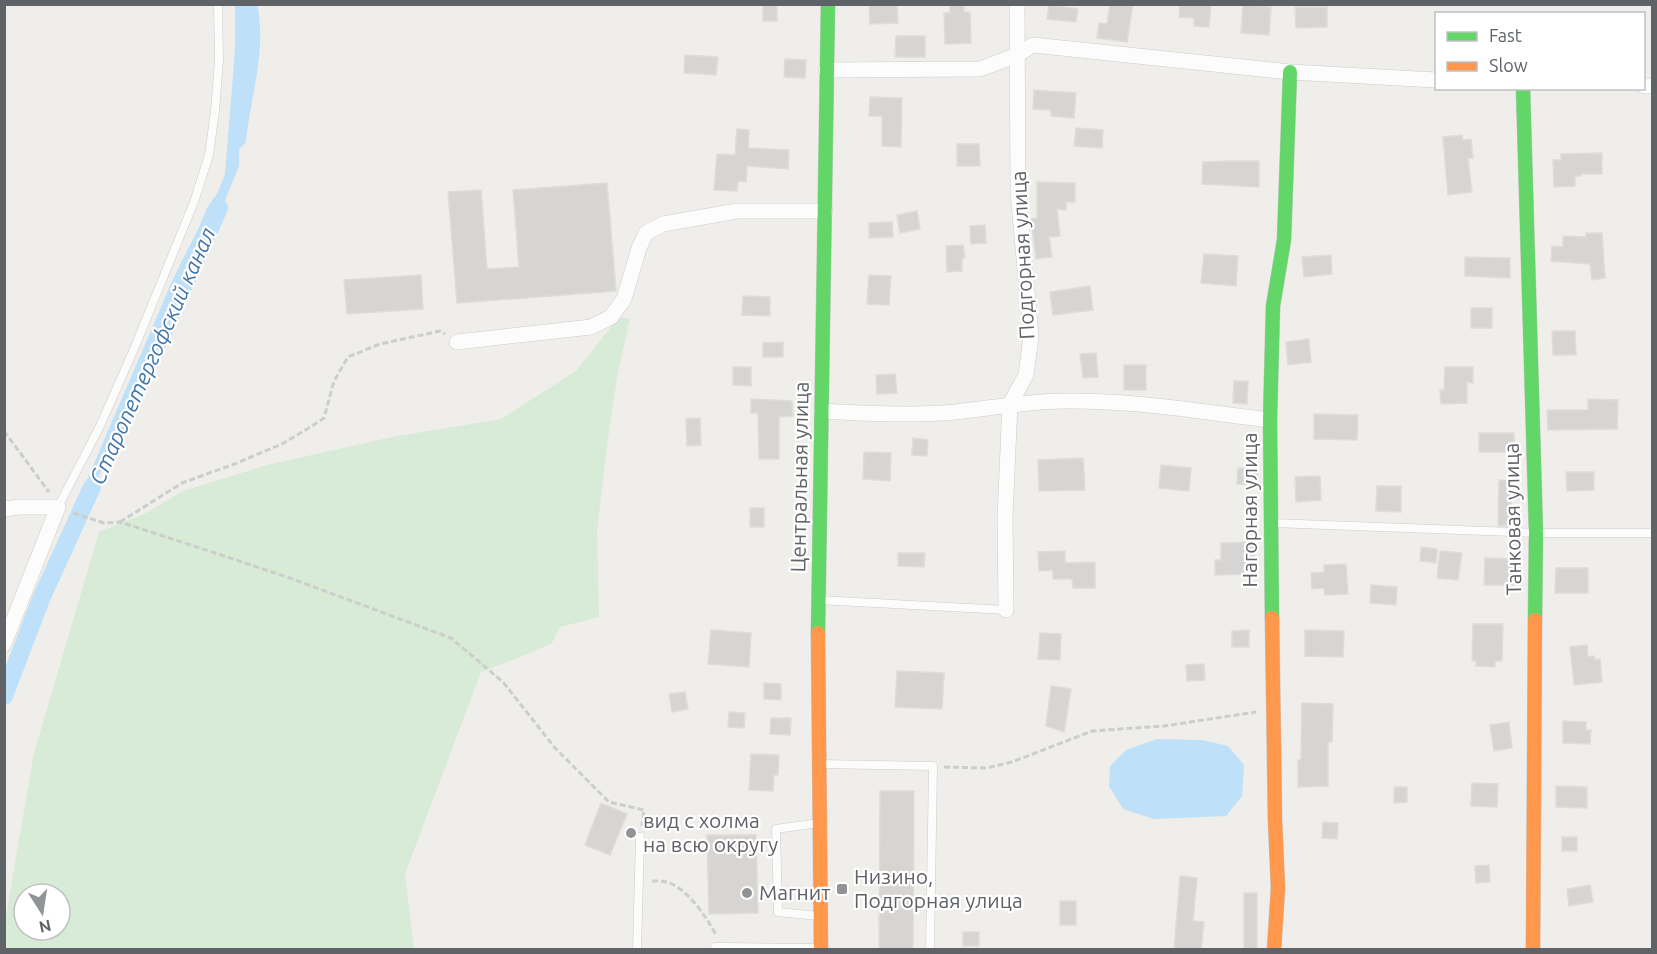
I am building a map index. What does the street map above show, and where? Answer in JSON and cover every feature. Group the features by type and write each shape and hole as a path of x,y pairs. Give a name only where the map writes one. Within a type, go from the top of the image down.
{"street":[{"name":"Центральная улица","path":"821,949 818,600 828,4"},
{"name":"Подгорная улица","path":"1006,610 1005,516 1010,404 1026,375 1031,336 1018,192 1017,4"},
{"path":"826,70 980,69 1017,55 1033,45 1290,72 1435,80"},
{"name":"Нагорная улица","path":"1274,950 1278,888 1273,709 1270,420 1274,306 1284,240 1290,72"},
{"name":"Танковая улица","path":"1523,90 1536,533 1533,950"},
{"path":"457,342 591,327 611,317 624,299 639,248 646,233 663,224 737,211 825,211"},
{"path":"822,411 887,416 1065,401 1130,403 1270,420"},
{"path":"4,509 19,507 63,509 4,644"}],"lane":[{"path":"63,509 130,358 194,202 209,155 219,60 218,4"},
{"path":"1270,523 1536,533 1653,533"},
{"path":"818,600 1006,610"},
{"path":"819,764 933,766 930,950"},
{"path":"820,823 776,829 778,912 822,916"},
{"path":"637,950 640,837"},
{"path":"719,948 821,949"}],"path":[{"path":"120,522 182,483 282,444 324,418 334,381 348,357 380,344 440,331 457,342"},
{"path":"4,431 63,509 104,523 120,522 290,578 451,638 503,682 555,748 609,802 644,810 640,837"},
{"path":"933,766 957,769 987,768 1012,762 1092,731 1164,726 1273,709"},
{"path":"638,879 669,882 692,900 707,919 719,948"}],"green space":[{"path":"619,317 630,319 618,372 597,531 599,617 560,627 552,643 481,672 405,874 414,949 5,950 5,921 34,753 99,532 144,514 183,491 267,465 392,437 501,419 576,371"}],"water":[{"path":"235,5 245,5 249,37 240,109 239,166 224,203 173,303 84,511 75,508 173,279 225,174 235,50"},
{"path":"1157,739 1202,740 1228,746 1244,765 1242,796 1226,816 1154,819 1123,809 1109,786 1110,766 1126,750"}],"building":[{"path":"763,4 777,4 777,21 763,21"},
{"path":"869,4 897,4 898,23 870,24"},
{"path":"950,4 964,4 964,12 970,12 971,43 945,44 944,13 950,13"},
{"path":"1110,4 1133,4 1127,42 1097,38 1099,23 1107,24"},
{"path":"1180,4 1211,4 1209,27 1194,26 1194,18 1179,17"},
{"path":"1243,4 1271,7 1269,35 1241,33"},
{"path":"1049,5 1078,9 1076,22 1047,19"},
{"path":"1295,7 1327,7 1327,27 1296,28"},
{"path":"896,36 925,36 925,57 895,57"},
{"path":"685,55 718,57 716,75 684,73"},
{"path":"785,59 806,60 805,78 784,77"},
{"path":"1034,90 1076,93 1074,118 1051,116 1051,110 1033,109"},
{"path":"870,97 902,98 901,147 882,146 882,116 869,116"},
{"path":"1076,128 1103,130 1102,148 1074,146"},
{"path":"737,129 749,130 748,148 789,150 788,169 747,166 746,182 738,181 737,191 714,190 717,154 735,155"},
{"path":"1462,135 1463,140 1471,139 1473,158 1468,158 1472,192 1448,195 1443,137"},
{"path":"957,144 979,144 980,166 957,166"},
{"path":"1602,153 1602,174 1581,174 1581,176 1575,176 1575,186 1554,187 1553,160 1561,160 1561,154"},
{"path":"1259,161 1259,187 1202,184 1203,162"},
{"path":"1037,182 1075,183 1075,202 1066,202 1066,210 1057,209 1060,236 1049,237 1052,257 1036,259 1031,219 1037,218"},
{"path":"607,183 616,291 457,303 448,192 481,190 487,269 519,267 513,190"},
{"path":"917,211 920,229 900,233 897,215"},
{"path":"892,222 893,237 869,238 869,223"},
{"path":"985,225 986,243 971,244 970,226"},
{"path":"1586,233 1602,233 1605,278 1592,280 1590,264 1551,261 1552,246 1563,247 1563,236 1586,237"},
{"path":"963,245 965,258 962,259 962,271 947,272 946,246"},
{"path":"1204,254 1238,256 1236,286 1201,283"},
{"path":"1331,255 1332,274 1304,277 1302,257"},
{"path":"1465,257 1510,258 1510,278 1465,276"},
{"path":"421,275 423,309 347,314 344,280"},
{"path":"869,275 891,276 889,305 867,304"},
{"path":"1090,286 1093,310 1053,315 1050,292"},
{"path":"743,296 770,297 770,316 742,315"},
{"path":"1471,308 1492,308 1492,328 1471,328"},
{"path":"1552,331 1575,331 1576,355 1553,355"},
{"path":"1309,339 1311,362 1288,365 1286,342"},
{"path":"783,342 783,357 763,357 763,343"},
{"path":"1096,353 1098,377 1083,378 1080,354"},
{"path":"1124,365 1146,365 1146,390 1124,390"},
{"path":"733,367 751,367 751,386 733,385"},
{"path":"1445,367 1473,367 1473,383 1467,382 1467,403 1441,404 1440,390 1444,390"},
{"path":"895,374 897,393 877,394 876,375"},
{"path":"1234,381 1248,381 1247,404 1233,403"},
{"path":"751,399 792,401 793,416 779,417 779,459 759,459 758,413 751,413"},
{"path":"1588,399 1618,400 1617,429 1548,430 1547,410 1588,410"},
{"path":"1314,414 1358,415 1357,440 1314,439"},
{"path":"700,418 701,445 687,446 686,419"},
{"path":"1479,433 1514,433 1514,452 1479,452"},
{"path":"913,438 928,440 927,456 912,455"},
{"path":"864,452 891,453 890,481 863,479"},
{"path":"1083,458 1085,490 1039,491 1038,460"},
{"path":"1161,465 1191,468 1189,491 1159,488"},
{"path":"1238,468 1258,468 1258,485 1237,484"},
{"path":"1566,472 1594,472 1594,490 1567,491"},
{"path":"1320,476 1321,500 1296,502 1295,477"},
{"path":"1499,480 1512,481 1510,526 1498,526"},
{"path":"1377,486 1401,486 1401,512 1376,511"},
{"path":"750,508 764,508 764,527 750,527"},
{"path":"1254,542 1255,574 1215,575 1215,560 1221,560 1221,543"},
{"path":"1421,547 1437,549 1436,563 1420,561"},
{"path":"1065,551 1065,563 1095,562 1095,588 1073,588 1072,579 1053,579 1053,570 1039,571 1038,552"},
{"path":"1440,551 1462,553 1458,580 1437,578"},
{"path":"898,553 925,553 924,567 898,566"},
{"path":"1485,558 1517,559 1516,585 1484,585"},
{"path":"1346,564 1348,594 1325,595 1324,588 1312,589 1311,573 1324,572 1324,565"},
{"path":"1556,568 1588,568 1588,593 1555,593"},
{"path":"1371,585 1397,587 1396,605 1370,603"},
{"path":"1473,624 1503,624 1502,661 1495,661 1495,667 1476,666 1476,661 1472,661"},
{"path":"711,630 751,633 749,667 708,664"},
{"path":"1249,630 1249,647 1232,647 1232,631"},
{"path":"1305,630 1344,631 1343,657 1305,656"},
{"path":"1040,633 1061,634 1060,660 1038,659"},
{"path":"1587,645 1588,657 1594,656 1595,660 1600,659 1602,682 1574,685 1570,647"},
{"path":"1204,664 1205,680 1187,681 1186,665"},
{"path":"897,671 944,673 942,709 895,707"},
{"path":"764,683 781,684 781,700 764,699"},
{"path":"1051,686 1071,689 1064,732 1046,726"},
{"path":"685,692 688,709 672,712 669,694"},
{"path":"1302,703 1333,704 1332,742 1328,742 1328,786 1298,787"},
{"path":"729,712 745,713 744,728 728,727"},
{"path":"771,718 791,718 790,735 770,734"},
{"path":"1563,721 1586,722 1586,730 1591,730 1590,744 1563,743"},
{"path":"1509,722 1512,748 1494,751 1490,725"},
{"path":"751,754 779,755 778,775 774,775 773,791 749,790"},
{"path":"1472,783 1498,784 1497,807 1471,806"},
{"path":"1556,786 1587,787 1587,808 1556,807"},
{"path":"1394,787 1407,787 1407,802 1394,803"},
{"path":"880,791 914,791 913,950 879,950"},
{"path":"601,803 627,814 610,855 585,845"},
{"path":"1323,822 1338,823 1337,839 1322,838"},
{"path":"707,835 756,835 758,913 709,914"},
{"path":"1562,837 1577,837 1577,851 1562,851"},
{"path":"1489,865 1490,882 1476,883 1475,866"},
{"path":"1180,876 1197,878 1193,921 1204,922 1201,950 1174,950"},
{"path":"1590,885 1593,902 1569,906 1567,889"},
{"path":"1244,893 1257,893 1257,950 1244,950"},
{"path":"1060,901 1076,901 1076,925 1060,925"},
{"path":"963,932 979,932 979,946 963,946"}],"waterway":[{"name":"Старопетергофский канал","path":"237,139 250,55 251,21 248,4"},
{"name":"Старопетергофский канал","path":"120,426 219,208"},
{"name":"Старопетергофский канал","path":"4,696 41,599 92,487"}],"traffic: fast":[{"path":"818,633 828,4"},
{"path":"1272,618 1270,420 1273,306 1284,240 1290,72"},
{"path":"1523,90 1536,533 1535,620"}],"traffic: slow":[{"path":"1272,618 1278,888 1274,950"},
{"path":"1533,950 1535,620"},
{"path":"818,633 821,950"}],"place":[{"name":"вид с холма на всю округу","path":"631,833"},
{"name":"Низино, Подгорная улица","path":"842,889"},
{"name":"Магнит","path":"747,893"}]}
